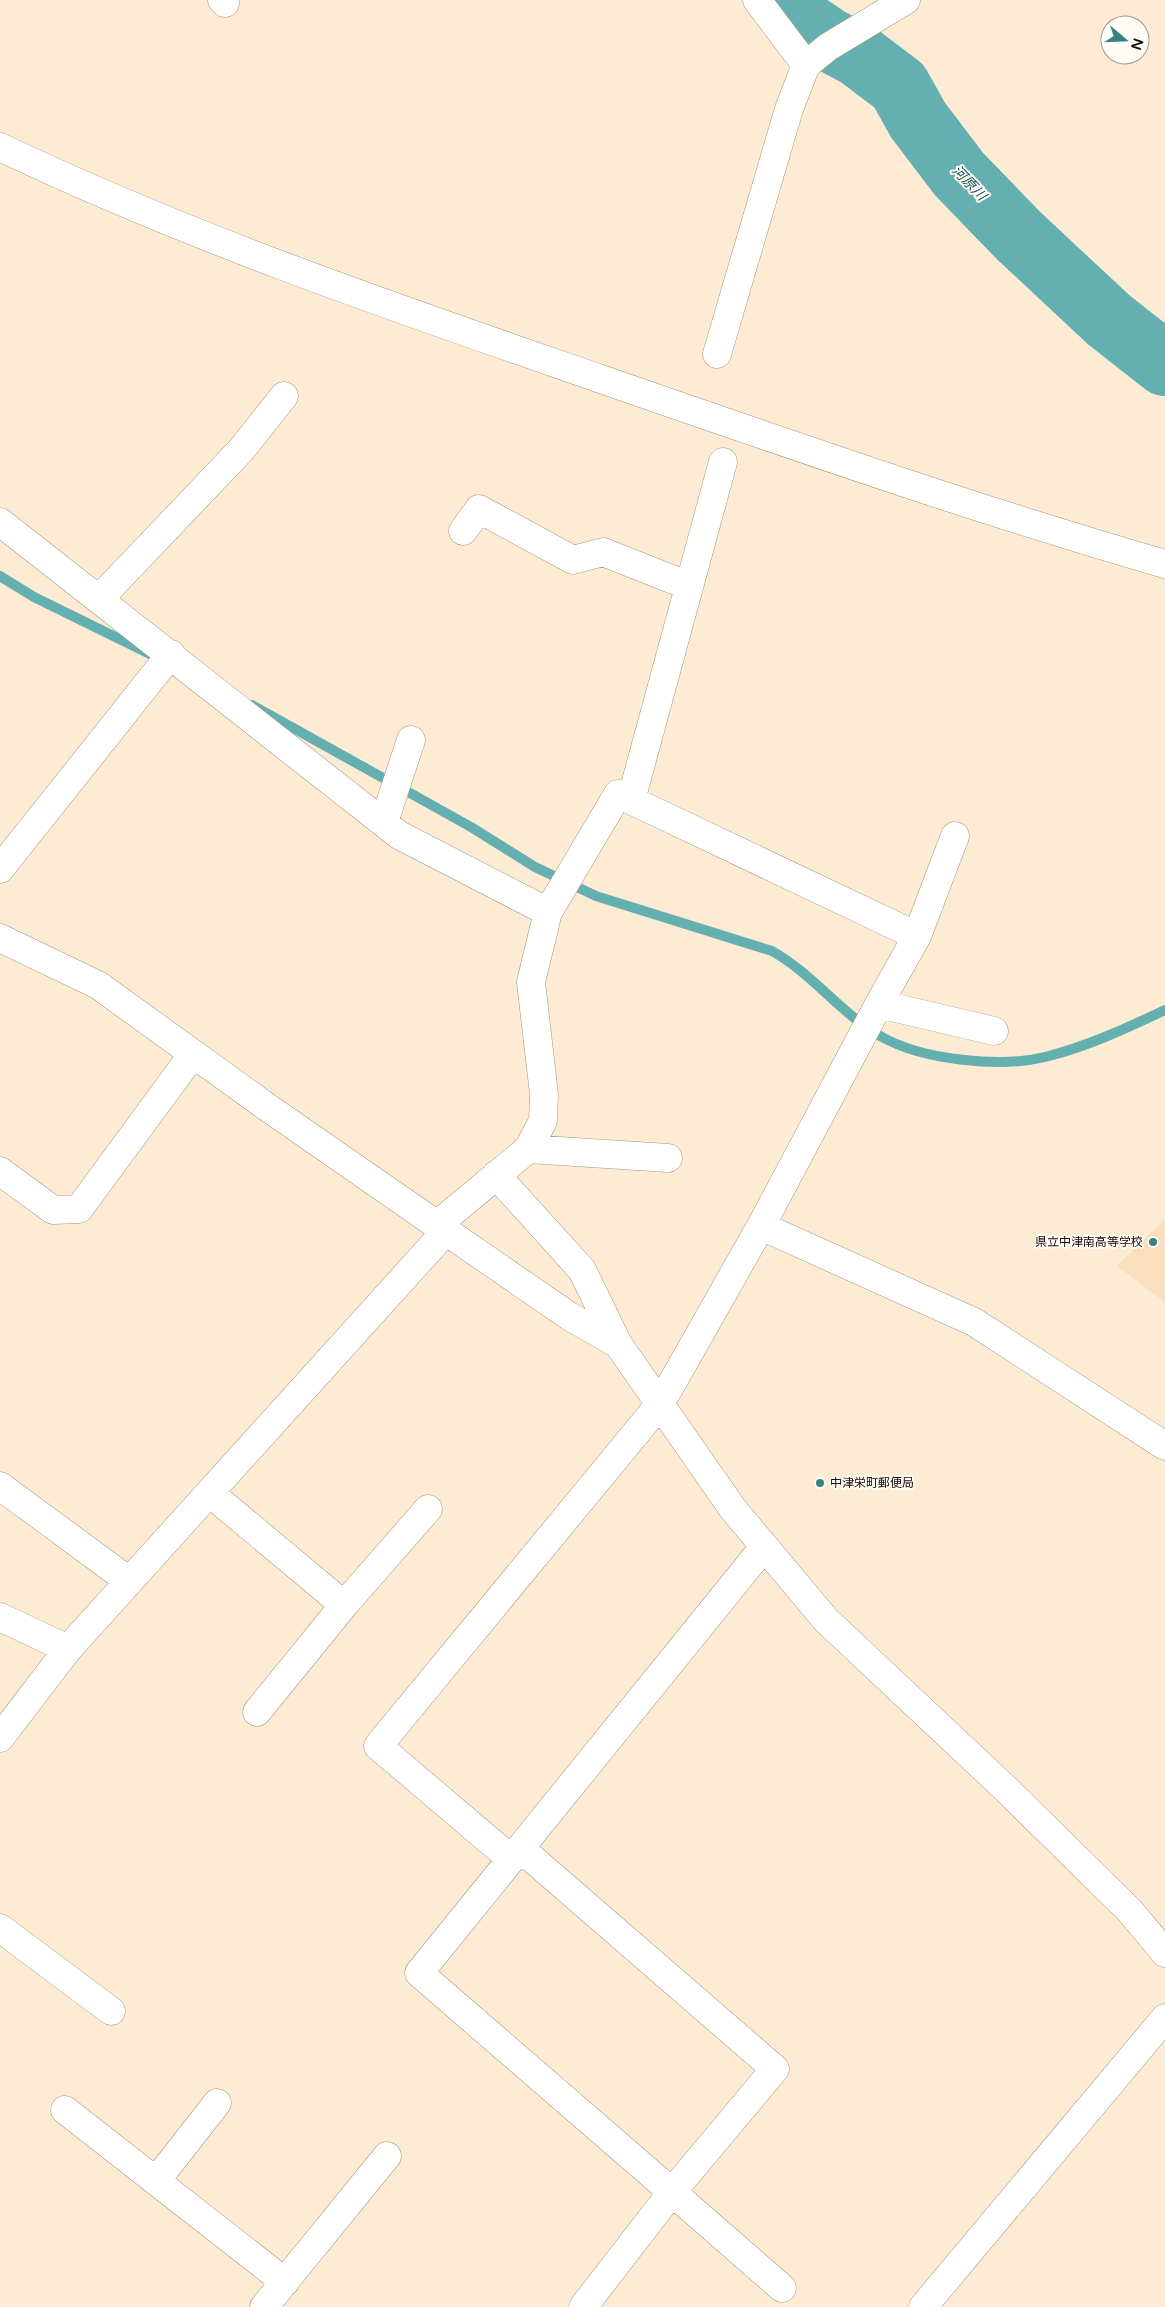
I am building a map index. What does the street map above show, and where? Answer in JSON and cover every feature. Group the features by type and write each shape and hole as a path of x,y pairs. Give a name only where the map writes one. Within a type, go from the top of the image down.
{"street":[{"path":"757,0 806,65"},
{"path":"717,354 789,109 806,65 828,48 906,0"},
{"path":"0,147 178,225 342,289 1072,538 1165,564"},
{"path":"99,599 241,450 284,396"},
{"path":"631,800 723,462"},
{"path":"463,531 479,509 573,560 603,552 689,586"},
{"path":"0,522 171,654 399,835 548,912"},
{"path":"0,869 171,654"},
{"path":"384,822 411,740"},
{"path":"0,1738 68,1649 210,1492 441,1228 496,1175 528,1149 543,1121 544,1094 531,982 548,912 618,794 916,936"},
{"path":"583,2307 672,2192 775,2069 515,1853 378,1746 660,1404 760,1226 916,936 955,836"},
{"path":"0,938 98,985 441,1228 569,1316 618,1344"},
{"path":"879,1004 994,1031"},
{"path":"0,1171 53,1210 79,1209 193,1054"},
{"path":"528,1149 668,1158"},
{"path":"496,1175 582,1270 618,1344 733,1509 826,1620 1042,1824 1130,1911 1165,1953"},
{"path":"760,1226 974,1322 1165,1446"},
{"path":"0,1486 129,1582"},
{"path":"210,1492 344,1605"},
{"path":"257,1712 344,1605 428,1509"},
{"path":"764,1547 418,1972 782,2288"},
{"path":"0,1617 68,1649"},
{"path":"0,1928 111,2011"},
{"path":"923,2307 1165,2018"},
{"path":"156,2181 216,2103"},
{"path":"66,2110 285,2282"},
{"path":"264,2307 387,2156"}],"shaded area":[{"name":"県立中津南高等学校","path":"1165,1219 1165,1302 1117,1266"}],"waterway":[{"name":"河原川","path":"781,0 797,18 828,39 858,55 899,86 918,120 959,174 1019,236 1109,320 1165,364"},
{"path":"0,576 34,597 152,655"},
{"path":"252,705 471,827 535,867 596,896 772,951 801,971 867,1028 899,1045 962,1060 984,1062 1027,1060 1060,1053 1091,1042 1165,1010"}],"place":[{"name":"県立中津南高等学校","path":"1153,1242"},
{"name":"中津栄町郵便局","path":"820,1483"}]}
